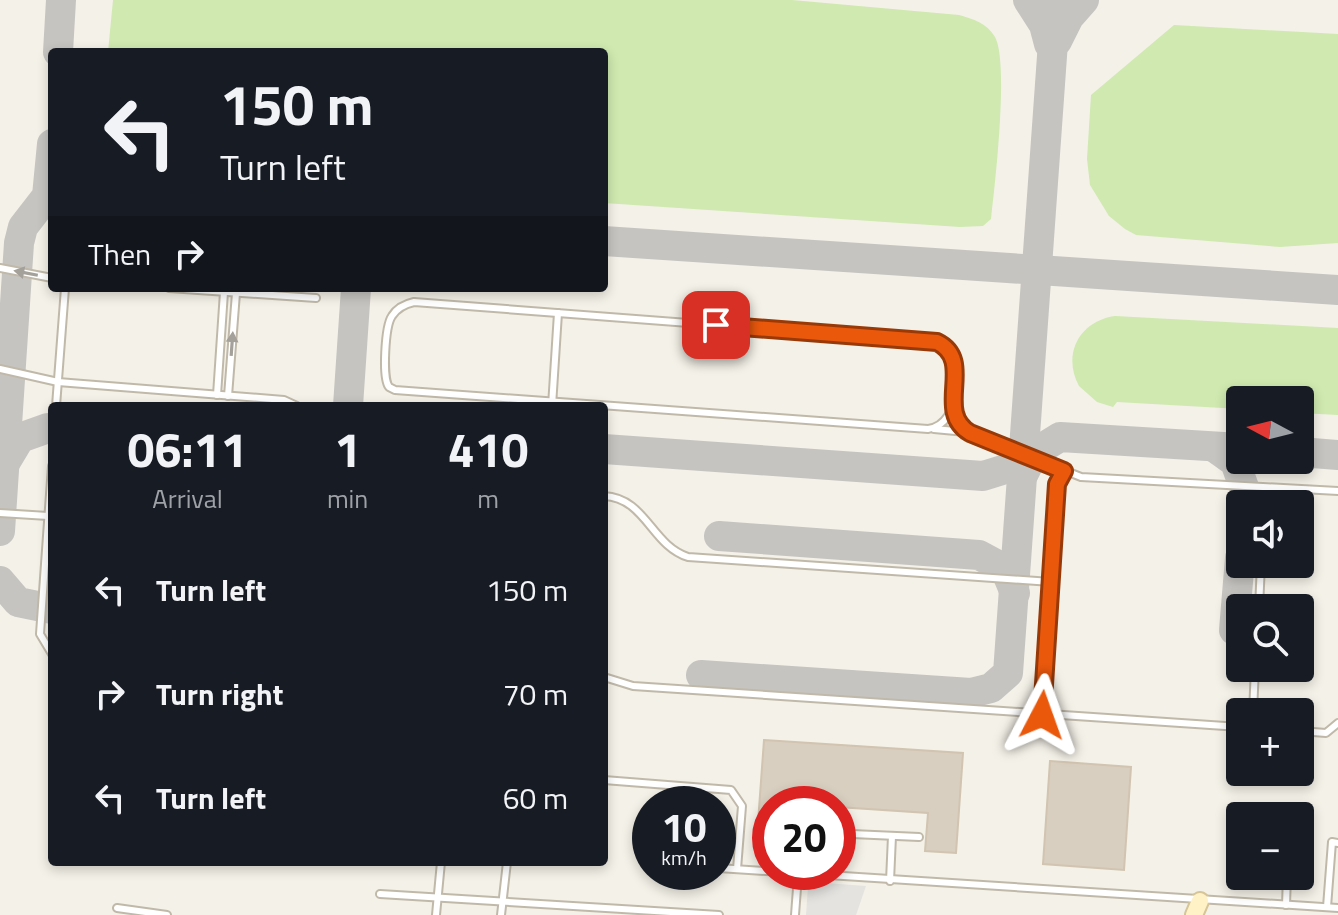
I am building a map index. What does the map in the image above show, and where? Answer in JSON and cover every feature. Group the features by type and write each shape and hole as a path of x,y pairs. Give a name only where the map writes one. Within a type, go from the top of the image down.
{"lane":[{"path":"0,268 48,277"},
{"path":"56,402 65,292"},
{"path":"217,395 224,292 316,298"},
{"path":"228,396 236,293"},
{"path":"530,402 389,387 384,378 389,321 408,303 937,342 948,349 954,361 952,411 959,424 970,433"},
{"path":"552,402 558,313"},
{"path":"0,369 58,382 288,402"},
{"path":"608,408 970,433 1092,479 1338,491"},
{"path":"928,429 943,424 952,411"},
{"path":"1042,715 1057,484 1064,471"},
{"path":"608,497 626,500 643,515 670,549 688,557 1051,582"},
{"path":"0,513 48,516 40,634 48,650"},
{"path":"608,678 633,686 1226,726"},
{"path":"1326,733 1338,723"},
{"path":"1314,732 1338,733"},
{"path":"608,780 731,790 742,806 737,869 752,870"},
{"path":"856,834 919,837"},
{"path":"890,881 892,836"},
{"path":"1327,907 1332,842 1338,843"},
{"path":"436,915 441,866"},
{"path":"501,915 507,866"},
{"path":"856,879 1199,910 1286,905 1338,908"},
{"path":"795,915 797,890"},
{"path":"1286,905 1287,890"},
{"path":"380,894 719,915"},
{"path":"117,908 167,915"}],"green space":[{"path":"113,0 792,0 959,15 988,28 995,37 999,51 1000,125 991,219 983,226 960,227 608,203 608,48 108,48"},
{"path":"1174,25 1338,34 1338,243 1280,247 1136,235 1109,216 1090,185 1087,159 1091,95"},
{"path":"1115,316 1338,328 1338,415 1314,414 1314,386 1226,386 1226,408 1117,402 1113,407 1097,402 1079,386 1072,363 1073,352 1083,332 1102,319"}],"shaded area":[{"path":"856,885 866,886 856,915 806,915 808,890 856,890"}],"building":[{"path":"764,740 963,753 956,853 925,851 928,813 856,808 856,786 761,786"},
{"path":"1050,761 1131,767 1124,870 1043,864"}],"taxiway":[{"path":"58,48 61,0"},
{"path":"1028,0 1044,25 1049,44"},
{"path":"701,675 971,693 991,688 1008,673 1056,0"},
{"path":"1057,41 1069,17 1084,0"},
{"path":"0,531 19,243 23,227 47,196 48,186"},
{"path":"608,241 1338,290"},
{"path":"348,402 356,292"},
{"path":"5,463 20,438 48,428"},
{"path":"1024,473 1034,453 1060,437 1226,447"},
{"path":"608,449 983,476 1012,467 1025,446"},
{"path":"1214,447 1235,462 1245,490"},
{"path":"1314,453 1338,455"},
{"path":"719,536 979,555 1005,569 1015,593"},
{"path":"1237,594 1238,578"},
{"path":"0,581 18,602 48,608"}],"route":[{"path":"716,325 937,342 948,349 954,361 952,411 963,429 1064,471 1057,484 1042,715"}]}
